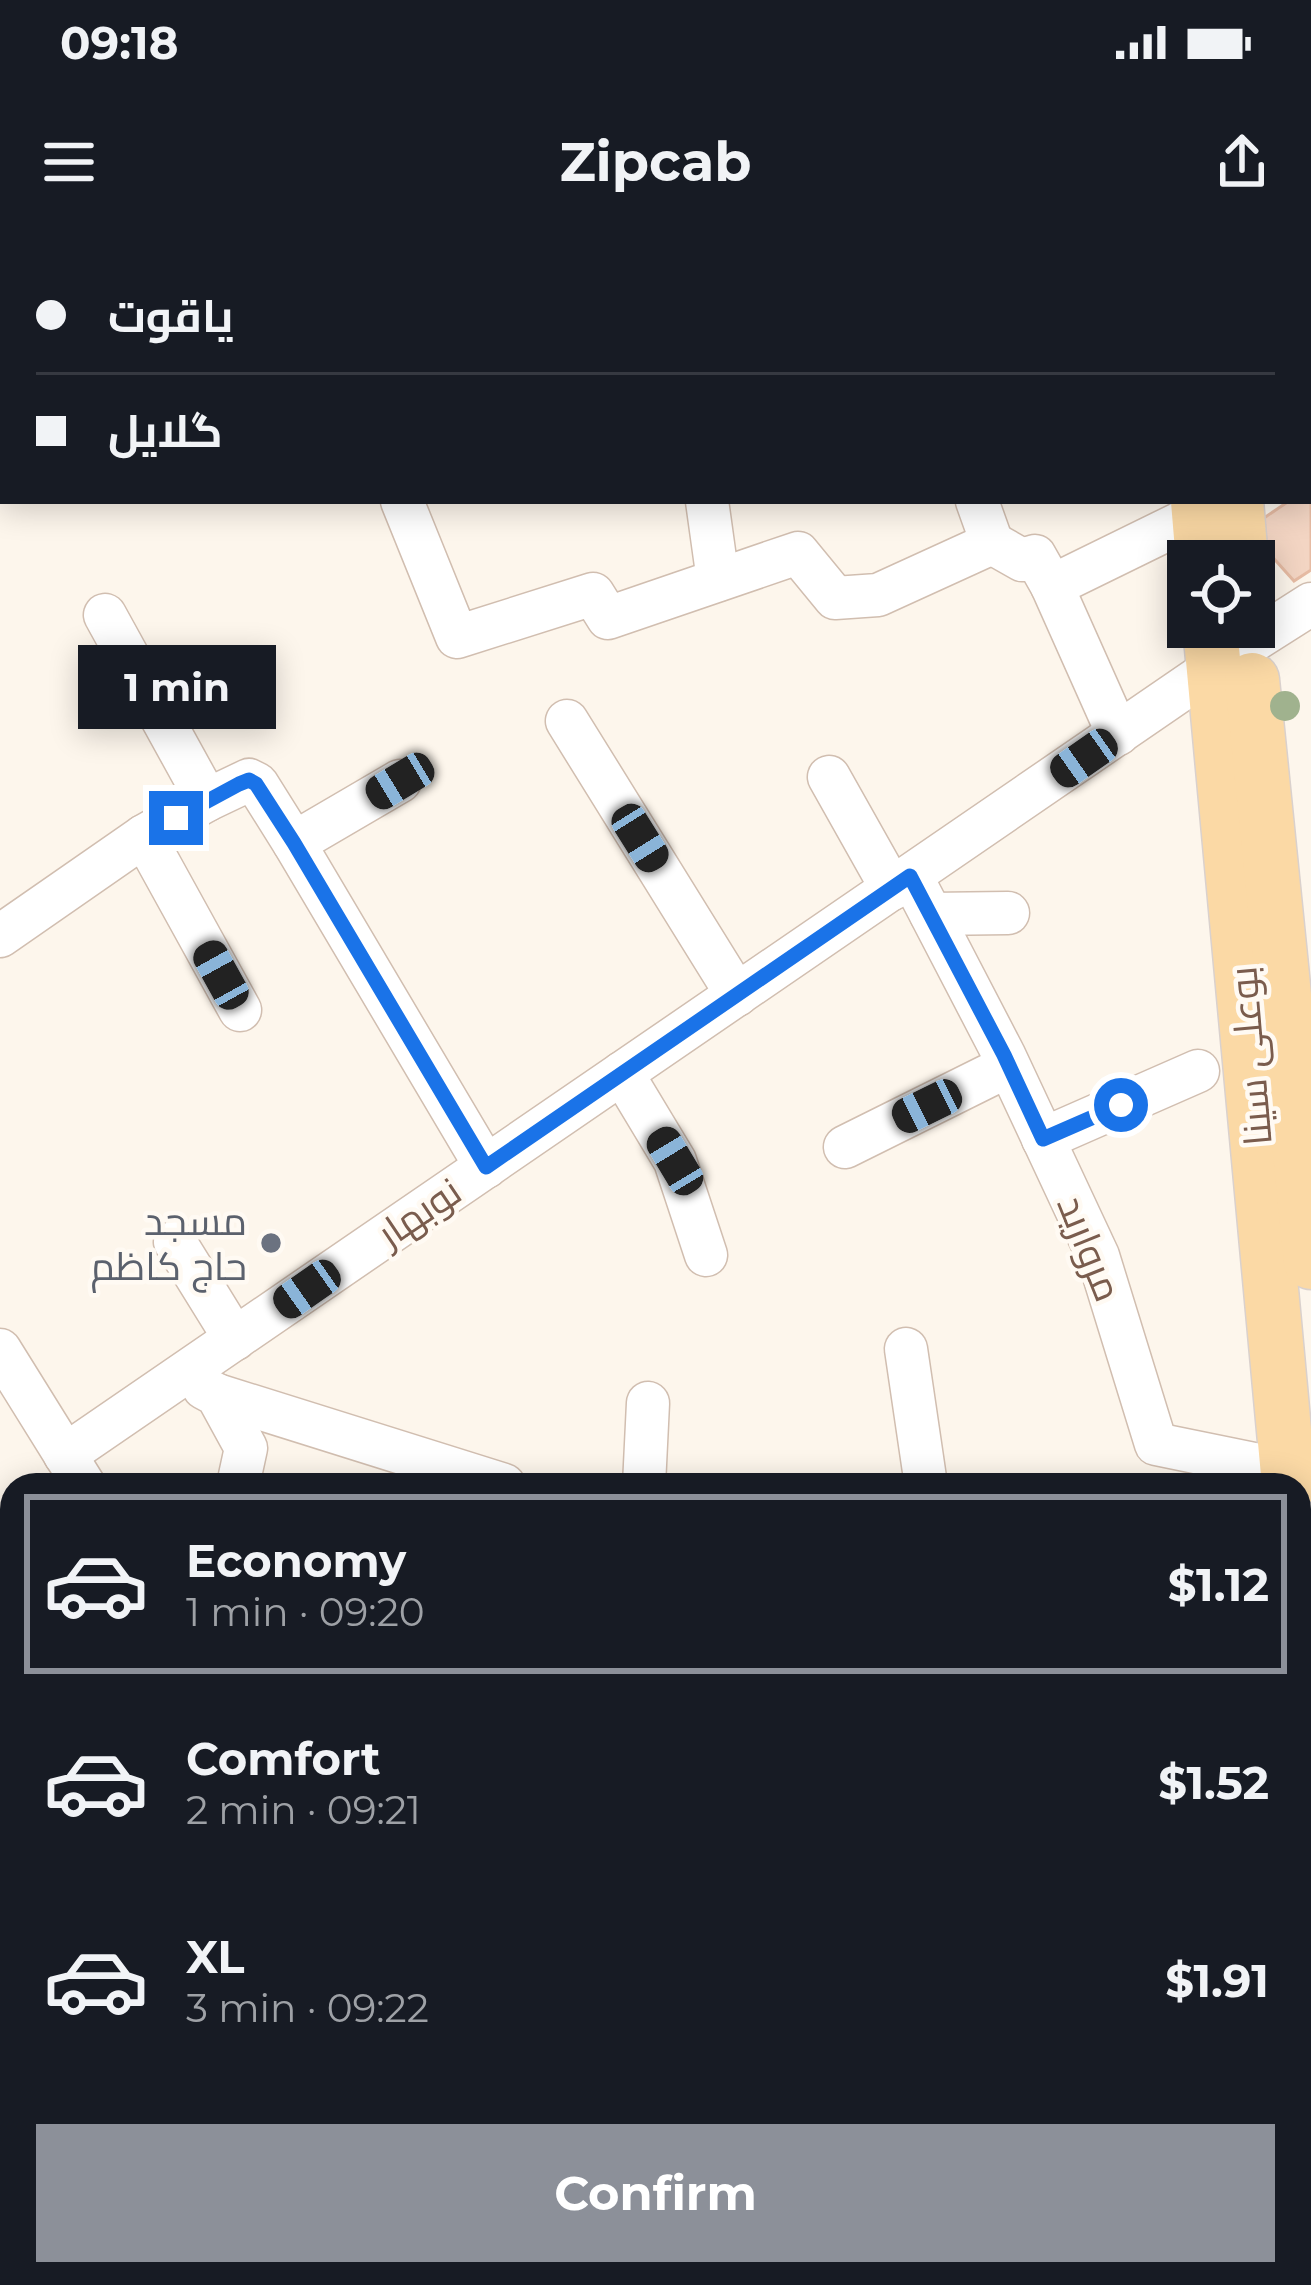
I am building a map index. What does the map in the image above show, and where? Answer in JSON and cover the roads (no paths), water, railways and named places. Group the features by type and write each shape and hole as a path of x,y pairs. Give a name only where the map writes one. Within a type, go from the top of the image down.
{"main road":[{"name":"بوعلی سینا","path":"1230,648 1288,1473"},
{"name":"بوعلی سینا","path":"1231,648 1311,1262"}],"street":[{"path":"403,504 457,637 593,594 608,618 798,553 836,598 878,595 992,543"},
{"path":"707,504 718,580"},
{"path":"978,504 992,543 1022,560 1034,556 1118,734"},
{"path":"1052,586 1209,519"},
{"name":"نوبهار","path":"1275,620 1311,604"},
{"path":"106,615 207,800"},
{"name":"نوبهار","path":"75,1470 199,1385 235,1339 1118,734 1222,648"},
{"path":"567,721 737,995"},
{"name":"مروارید","path":"830,777 902,882 932,914 1009,1066 1098,1256 1156,1444 1269,1473"},
{"path":"0,936 144,836 249,780 294,843 486,1167"},
{"path":"294,843 400,781"},
{"path":"144,836 241,1010"},
{"path":"932,914 1008,913"},
{"path":"845,1147 1009,1066"},
{"path":"1043,1139 1198,1071"},
{"path":"622,1073 675,1161 706,1255"},
{"path":"175,1242 235,1339"},
{"path":"906,1349 924,1473"},
{"path":"3,1360 75,1470"},
{"path":"199,1385 246,1448 241,1473"},
{"path":"199,1385 467,1473"},
{"path":"645,1473 648,1403"}],"place":[{"name":"مسجد حاج کاظم","path":"271,1243"}]}
